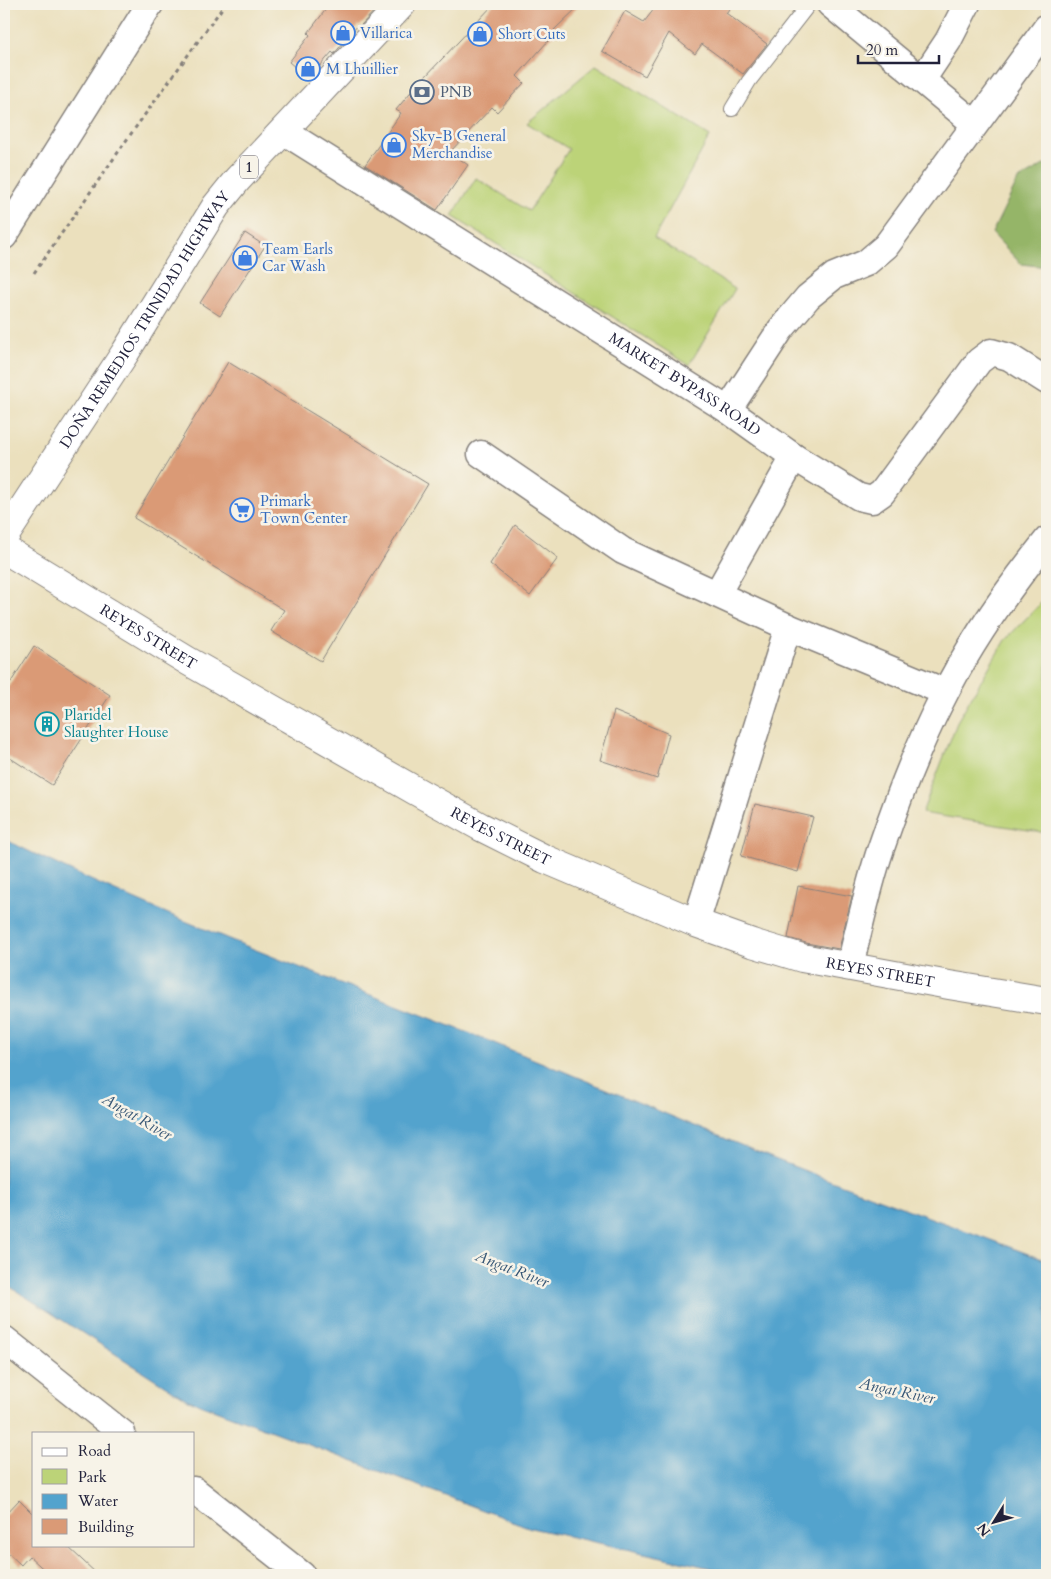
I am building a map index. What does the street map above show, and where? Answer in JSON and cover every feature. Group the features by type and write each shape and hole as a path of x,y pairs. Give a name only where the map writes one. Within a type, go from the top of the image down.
{"street":[{"path":"4,236 150,4"},
{"name":"DOÑA REMEDIOS TRINIDAD HIGHWAY","path":"4,537 125,353 216,206 237,180 402,4"},
{"path":"830,4 976,124"},
{"path":"922,80 948,41 967,4"},
{"path":"728,410 781,329 808,296 834,276 866,263 886,246 1047,27"},
{"name":"MARKET BYPASS ROAD","path":"283,131 728,410 794,457 859,497 872,500 882,493 979,362 991,352 1009,357 1047,381"},
{"path":"481,454 623,551 788,627 945,692"},
{"path":"717,594 794,457"},
{"path":"850,965 880,850 910,769 945,692 978,636 1047,540"},
{"name":"REYES STREET","path":"4,548 188,660 473,822 546,859 696,924 802,958 850,965 949,985 1047,1000"},
{"path":"696,924 788,627"},
{"path":"4,1339 121,1432"},
{"path":"195,1491 302,1575"}],"lane":[{"path":"732,109 749,81 809,4"}],"path":[{"path":"34,273 128,138 225,4"}],"green space":[{"path":"596,65 710,136 654,238 735,289 689,365 452,216 476,178 529,211 569,149 527,123"},
{"path":"1047,163 1047,267 1021,264 992,233 1018,180"},
{"path":"1047,597 1047,833 922,813 958,720 1005,640"}],"water":[{"name":"Angat River","path":"4,839 123,894 244,945 489,1041 772,1158 1047,1261 1047,1575 743,1575 531,1528 186,1399 4,1283"}],"building":[{"path":"330,4 381,4 360,26 358,25 334,54 332,52 309,79 289,62 310,35 308,33"},
{"path":"494,4 581,4 554,30 556,32 517,76 524,83 497,112 492,107 450,152 468,165 437,210 365,165 401,113 396,110 423,77"},
{"path":"658,4 733,4 726,13 767,44 743,74 702,44 695,54 669,33 645,76 602,51 625,11 644,22"},
{"path":"245,233 265,246 220,316 200,303"},
{"name":"Primark Town Center","path":"228,362 428,484 321,661 271,631 284,610 134,518"},
{"path":"515,525 558,558 530,596 490,564"},
{"name":"Plaridel Slaughter House","path":"34,646 110,695 52,785 4,754 4,693"},
{"path":"614,711 669,734 657,779 600,760"},
{"path":"755,804 813,817 798,872 741,856"},
{"path":"798,886 852,896 839,949 788,938"},
{"path":"19,1500 32,1513 32,1546 67,1546 98,1575 50,1575 29,1556 21,1565 4,1549 4,1516"}],"place":[{"name":"Villarica","path":"343,33"},
{"name":"Short Cuts","path":"480,34"},
{"name":"M Lhuillier","path":"308,69"},
{"name":"PNB","path":"422,92"},
{"name":"Sky-B General Merchandise","path":"394,145"},
{"name":"Team Earls Car Wash","path":"245,258"},
{"name":"Primark Town Center","path":"242,510"},
{"name":"Plaridel Slaughter House","path":"47,724"}]}
